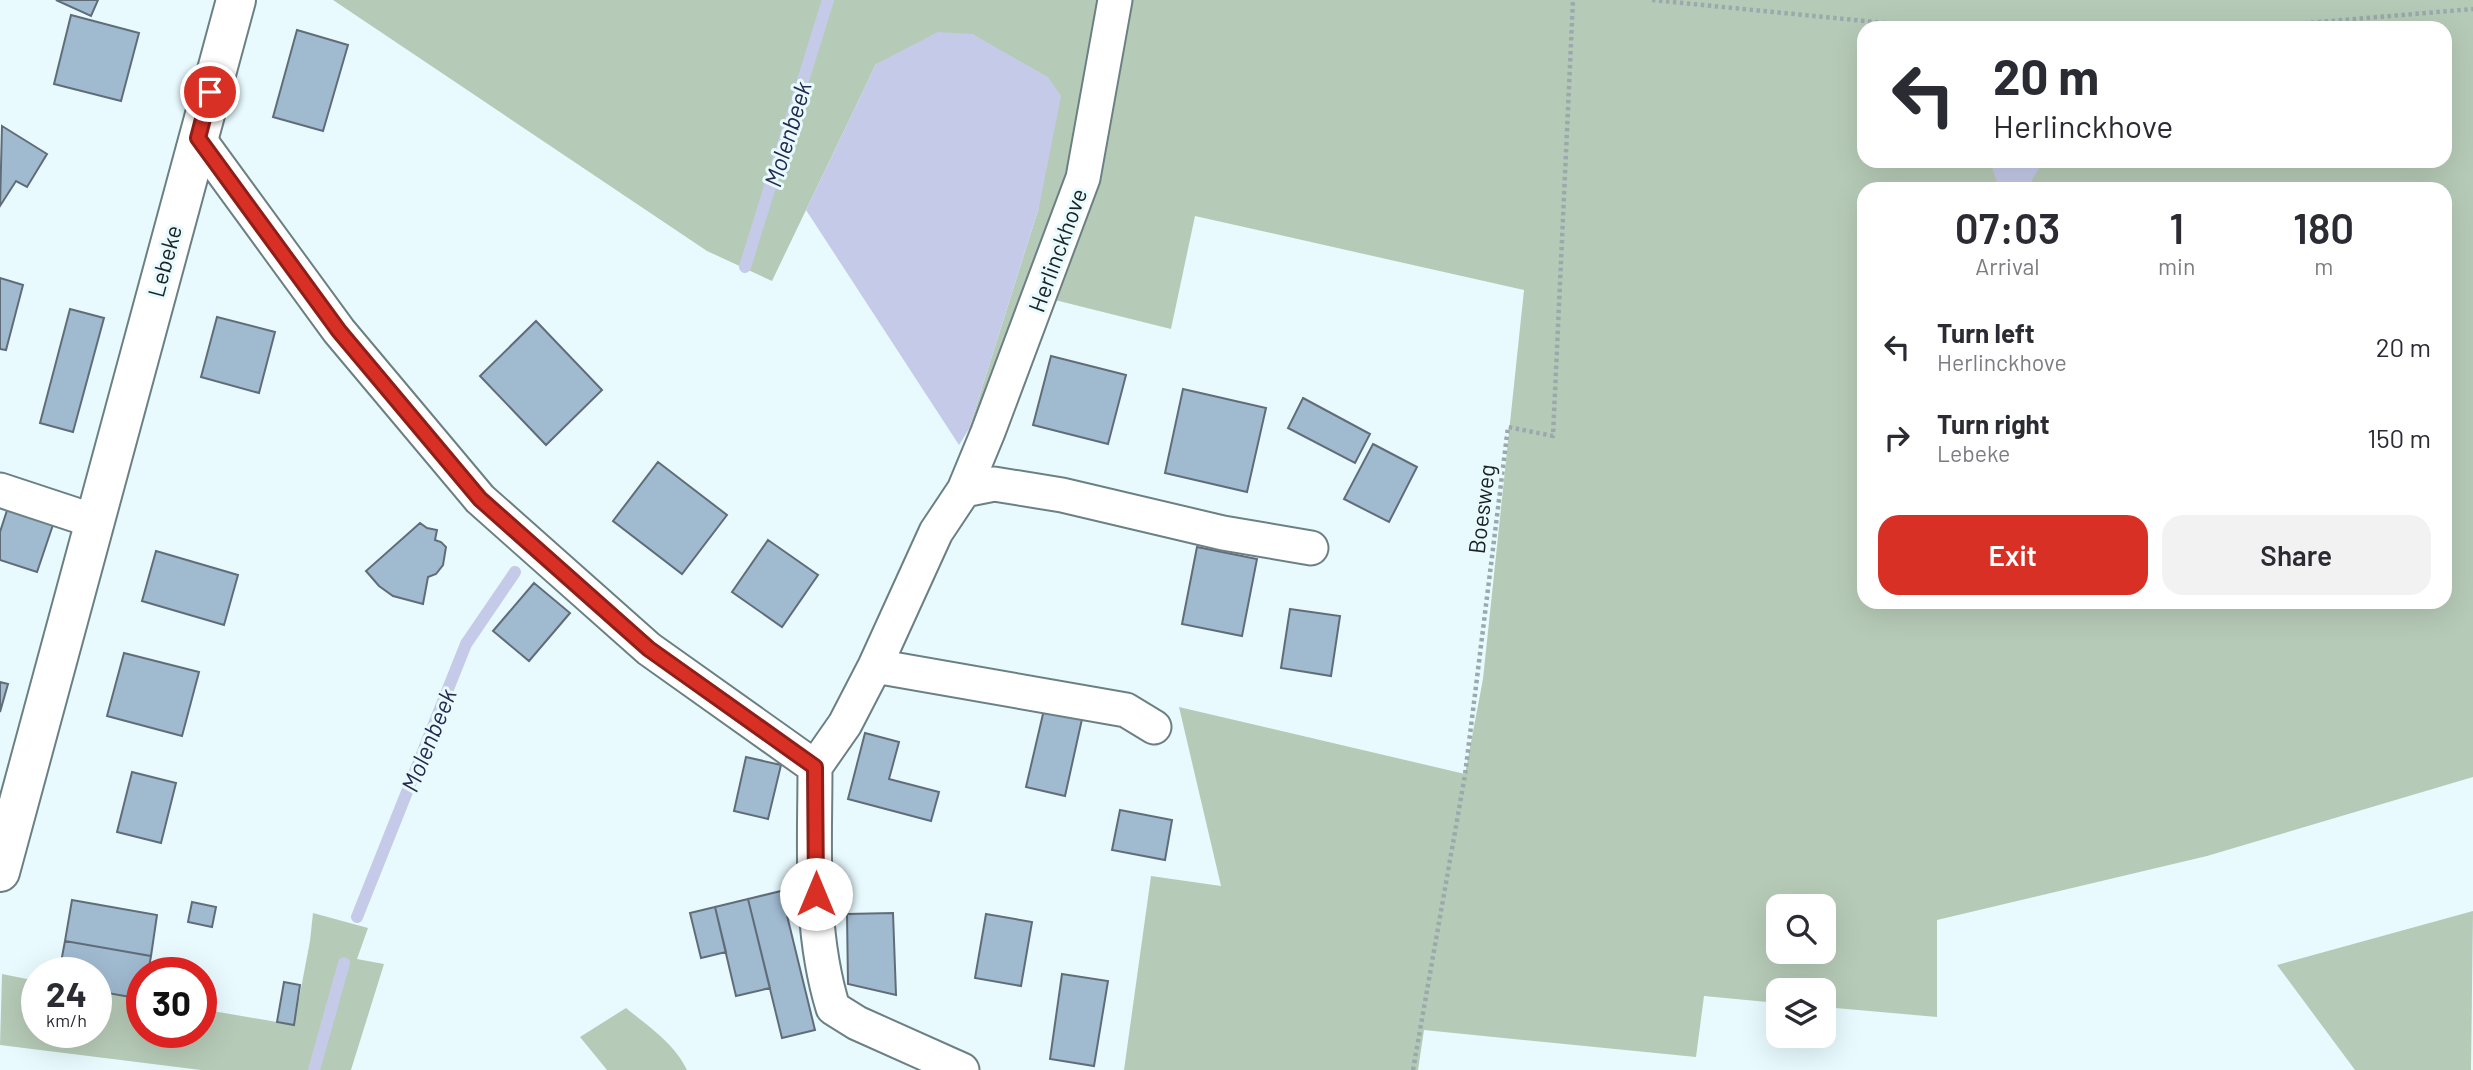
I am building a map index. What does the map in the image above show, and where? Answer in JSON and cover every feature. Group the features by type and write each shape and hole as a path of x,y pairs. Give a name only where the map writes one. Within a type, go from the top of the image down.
{"street":[{"name":"Lebeke","path":"0,872 236,0"},
{"name":"Herlinckhove","path":"815,767 845,724 875,666 936,532 964,490 988,432 1083,178 1115,0"},
{"path":"198,138 339,331 480,499 649,649 815,767 816,920 824,978 833,1008 857,1023 962,1070"},
{"path":"964,490 994,484 1048,493 1223,533 1311,548"},
{"path":"0,489 94,522"},
{"path":"875,666 1126,710 1154,727"}],"path":[{"name":"Boesweg","path":"1413,1070 1465,775 1508,428 1553,436 1573,0"},
{"path":"1652,0 1865,21"},
{"path":"2331,21 2473,9"}],"green space":[{"path":"333,0 2473,0 2473,777 2207,856 1937,920 1937,1017 1836,1008 1836,978 1766,978 1766,1002 1704,996 1696,1057 1424,1030 1418,1070 1124,1070 1151,876 1221,886 1179,707 1465,774 1483,679 1524,290 1195,216 1171,329 1039,296 988,432 969,429 1039,207 1009,57 972,34 876,64 772,281 707,251"},
{"path":"2473,911 2471,1070 2355,1070 2277,965"},
{"path":"313,913 368,928 357,959 384,964 351,1070 201,1070 24,1048 112,1048 112,994 126,996 126,1048 217,1048 217,1012 294,1025"},
{"path":"2,974 21,978 21,1048 0,1045"},
{"path":"626,1008 676,1052 687,1070 607,1070 580,1037"}],"water":[{"path":"938,32 972,34 1048,77 1061,96 1039,207 969,429 959,445 806,210 876,64"},
{"path":"1992,168 2039,168 2032,182 1997,182"}],"building":[{"path":"56,0 98,0 91,16"},
{"path":"71,15 139,33 121,101 54,84"},
{"path":"297,30 348,45 323,131 273,117"},
{"path":"2,126 47,154 27,187 16,181 0,206"},
{"path":"0,278 23,285 6,350 0,349"},
{"path":"70,309 104,318 73,432 40,423"},
{"path":"217,317 275,332 259,393 201,377"},
{"path":"536,321 602,390 546,445 480,376"},
{"path":"1051,356 1126,375 1108,444 1033,425"},
{"path":"1183,389 1266,408 1247,492 1165,473"},
{"path":"1303,398 1370,434 1355,463 1288,428"},
{"path":"1373,444 1417,467 1389,522 1344,499"},
{"path":"658,462 727,515 682,574 613,521"},
{"path":"11,498 57,513 37,572 0,560 0,532"},
{"path":"420,523 437,530 435,540 446,547 443,565 436,574 428,577 423,604 393,596 379,586 366,571"},
{"path":"768,540 818,575 782,627 732,592"},
{"path":"1197,547 1257,559 1242,636 1182,624"},
{"path":"156,551 238,575 224,625 142,601"},
{"path":"534,583 570,613 529,661 493,631"},
{"path":"1290,609 1340,616 1331,676 1281,668"},
{"path":"124,653 199,672 182,736 107,716"},
{"path":"0,682 8,684 0,712"},
{"path":"1046,701 1084,710 1065,796 1026,787"},
{"path":"865,733 899,742 889,779 939,792 931,821 848,799"},
{"path":"746,757 781,765 768,819 734,811"},
{"path":"132,772 176,783 161,843 117,832"},
{"path":"1120,810 1172,820 1165,860 1112,850"},
{"path":"781,891 815,1030 782,1038 748,899"},
{"path":"748,899 770,988 736,996 715,907"},
{"path":"72,900 157,915 151,956 65,941"},
{"path":"192,902 216,907 212,927 188,922"},
{"path":"715,907 726,952 701,958 690,913"},
{"path":"893,913 896,995 848,984 847,914"},
{"path":"986,914 1032,922 1021,986 975,978"},
{"path":"65,941 151,956 126,957 126,996 112,994 112,957 62,957"},
{"path":"1062,974 1108,981 1094,1066 1050,1059"},
{"path":"284,982 300,985 294,1025 277,1022"}],"waterway":[{"name":"Molenbeek","path":"745,267 828,0"},
{"name":"Molenbeek","path":"357,917 466,644 515,572"},
{"name":"Molenbeek","path":"314,1070 344,963"}],"route":[{"path":"210,92 198,138 339,331 480,499 649,649 815,767 816,894"}]}
